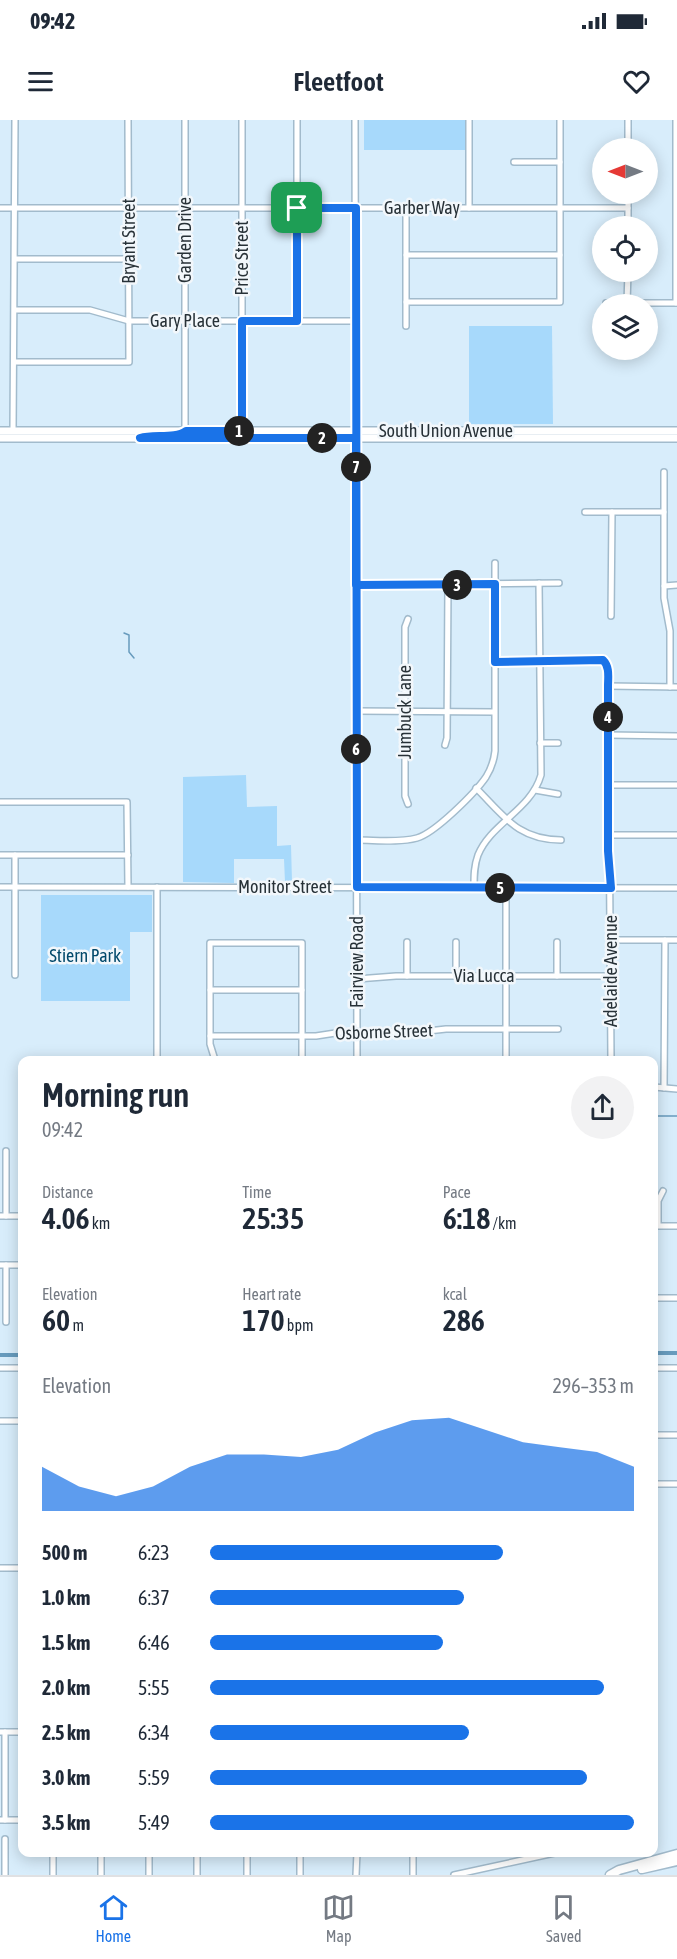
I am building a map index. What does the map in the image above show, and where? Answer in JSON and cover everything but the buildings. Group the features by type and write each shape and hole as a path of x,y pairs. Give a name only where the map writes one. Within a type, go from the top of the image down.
{"highway":[{"path":"612,1875 619,1870 677,1854"},
{"path":"612,1875 677,1861"}],"main road":[{"name":"South Union Avenue","path":"0,435 47,434 57,431 294,431 356,435 677,438"},
{"path":"140,438 151,435 178,435 186,431"},
{"path":"247,438 253,435 282,434 294,431"},
{"path":"535,438 539,435 564,435 567,431"},
{"path":"576,438 582,435 611,435 615,431"},
{"name":"South Union Avenue","path":"12,435 247,438 677,431"}],"street":[{"path":"12,435 15,362 15,120"},
{"name":"Bryant Street","path":"15,362 129,362 128,120"},
{"name":"Garden Drive","path":"185,120 186,431"},
{"name":"Price Street","path":"242,120 242,431"},
{"path":"297,120 297,321"},
{"name":"Fairview Road","path":"356,120 357,1056"},
{"path":"469,120 469,208"},
{"path":"406,302 560,302 560,120"},
{"path":"628,120 628,138"},
{"path":"658,303 677,303 676,120"},
{"path":"514,162 560,162"},
{"path":"628,204 628,216"},
{"name":"Garber Way","path":"0,208 628,208"},
{"path":"406,208 406,326"},
{"path":"406,255 560,255"},
{"path":"15,259 129,259"},
{"name":"Gary Place","path":"15,310 90,310 129,321 356,321"},
{"path":"608,686 674,687 674,637 664,585 664,472"},
{"path":"585,512 664,512"},
{"path":"611,616 612,512"},
{"path":"356,840 406,840 420,837 437,827 490,771 494,758 495,563"},
{"path":"474,888 475,865 479,853 487,841 535,790 541,775 539,583"},
{"path":"356,585 559,583"},
{"path":"445,745 447,738 448,585"},
{"path":"664,585 677,585"},
{"name":"Jumbuck Lane","path":"408,619 405,627 405,796 408,804"},
{"name":"Adelaide Avenue","path":"539,661 603,660 608,666 611,1056"},
{"path":"495,662 539,661"},
{"path":"356,711 494,712"},
{"path":"608,735 677,736"},
{"path":"540,743 558,742"},
{"path":"608,785 677,785"},
{"path":"476,788 508,820 528,836 542,840 561,840"},
{"path":"535,790 558,794"},
{"path":"0,802 127,802 128,887"},
{"path":"608,835 677,835"},
{"path":"0,855 128,855"},
{"path":"15,855 15,975"},
{"name":"Monitor Street","path":"0,887 677,888"},
{"path":"157,887 158,1056"},
{"path":"506,888 506,1056"},
{"path":"611,940 677,940"},
{"path":"664,1088 665,940"},
{"path":"407,942 407,976"},
{"path":"456,942 456,976"},
{"path":"557,942 557,976"},
{"path":"214,1056 210,1036 210,944 302,943 302,1056"},
{"name":"Via Lucca","path":"357,979 407,976 611,976"},
{"path":"210,990 302,990"},
{"name":"Osborne Street","path":"210,1036 302,1036 357,1032 558,1029"},
{"path":"658,1087 677,1089"},
{"path":"3,1216 6,1151"},
{"path":"663,1191 658,1202 658,1226 677,1226"},
{"path":"3,1265 6,1322"},
{"path":"658,1298 677,1298"},
{"path":"0,1368 18,1368"},
{"path":"658,1368 677,1368"},
{"path":"0,1421 18,1421"},
{"path":"658,1435 677,1435"},
{"path":"658,1484 677,1484"},
{"path":"0,1568 18,1568"},
{"path":"18,1732 2,1732 2,1820 18,1820"},
{"path":"5,1839 5,1875"},
{"path":"53,1857 53,1875"},
{"path":"101,1857 101,1875"},
{"path":"149,1857 149,1875"},
{"path":"197,1857 197,1875"},
{"path":"247,1857 247,1875"},
{"path":"300,1857 300,1875"},
{"path":"357,1857 357,1875"},
{"path":"413,1857 413,1875"},
{"path":"454,1875 536,1857"}],"green space":[{"path":"364,120 466,120 466,150 364,150"},
{"path":"469,326 552,326 553,424 469,424"},
{"path":"246,775 247,807 277,806 277,846 291,845 292,882 285,882 284,859 234,859 234,883 183,882 183,777"},
{"name":"Stiern Park","path":"41,895 152,895 152,932 130,932 130,1001 41,1001"}],"waterway":[{"path":"124,633 129,635 129,652 134,658"},
{"path":"658,1116 677,1116"},
{"path":"658,1353 677,1353"},
{"path":"0,1355 18,1355"}],"route":[{"path":"297,208 297,321 242,321 242,431 186,431 178,435 151,435 140,438 356,438 356,585 495,584 495,662 603,660 608,666 608,851 611,888 357,887 356,438 356,208 297,208"}]}
